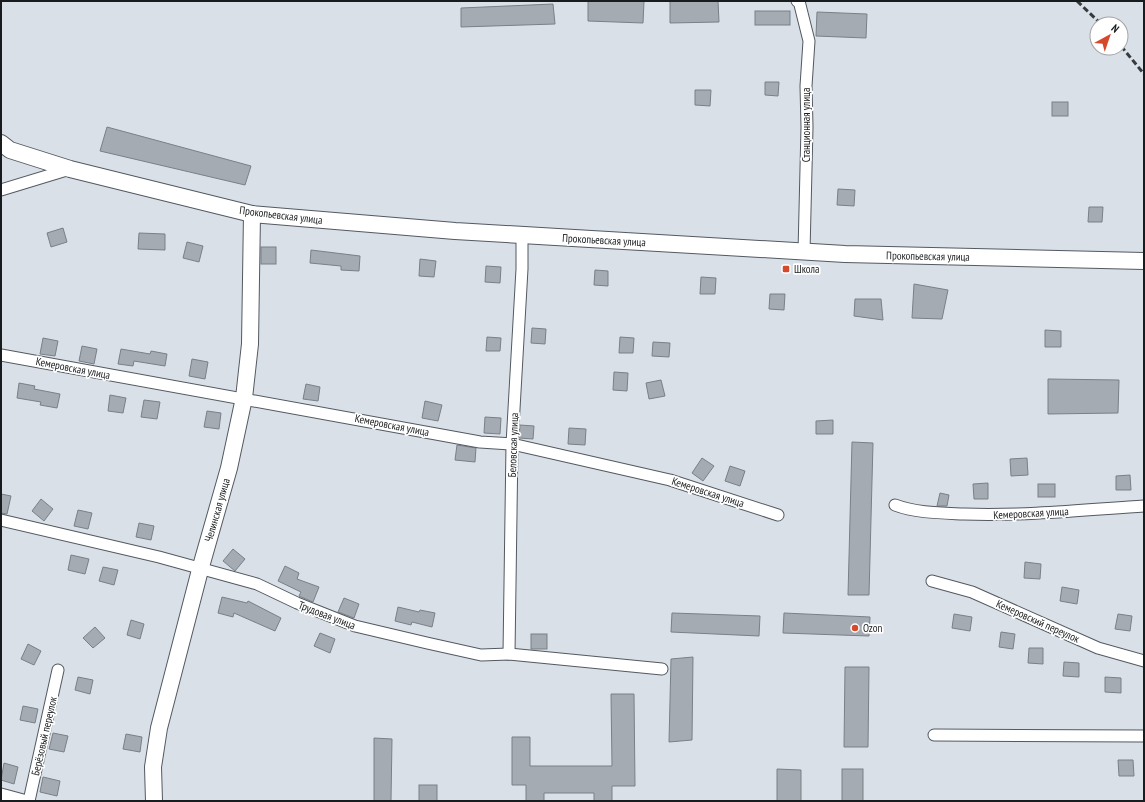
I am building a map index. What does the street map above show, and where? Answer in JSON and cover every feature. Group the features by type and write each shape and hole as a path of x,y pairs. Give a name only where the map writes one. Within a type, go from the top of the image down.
{"main road":[{"name":"Прокопьевская улица","path":"1,143 10,150 70,169 252,214 455,231 804,252 1144,261"},
{"name":"Челинская улица","path":"154,801 153,768 159,728 200,570 229,468 244,398 250,344 252,214"}],"street":[{"name":"Станционная улица","path":"796,1 799,2 809,41 806,86 807,127 804,252"},
{"path":"1,190 70,169"},
{"name":"Беловская улица","path":"509,654 512,444 522,269 522,235"},
{"name":"Кемеровская улица","path":"1,355 480,442 512,444 670,480 778,515"},
{"name":"Кемеровская улица","path":"895,505 902,508 947,514 1008,516 1144,506"},
{"name":"Трудовая улица","path":"1,520 159,558 257,584 297,604 354,626 481,655 509,654 662,669"},
{"name":"Кемеровский переулок","path":"932,582 972,592 1098,648 1144,661"},
{"name":"Берёзовый переулок","path":"28,801 58,670"},
{"path":"934,736 1144,736"},
{"path":"1,794 28,801"}],"building":[{"path":"588,1 644,1 643,23 588,21"},
{"path":"670,1 718,1 719,22 670,23"},
{"path":"553,4 555,24 461,27 461,8"},
{"path":"755,11 790,11 790,25 755,25"},
{"path":"817,12 867,14 866,38 816,36"},
{"path":"765,82 779,82 778,96 765,95"},
{"path":"695,90 711,90 710,106 695,105"},
{"path":"1052,102 1068,102 1068,116 1052,116"},
{"path":"107,127 251,166 245,185 100,151"},
{"path":"838,189 855,190 854,206 837,205"},
{"path":"1089,207 1103,207 1102,222 1088,222"},
{"path":"63,228 67,242 51,247 47,233"},
{"path":"139,233 165,234 165,250 138,249"},
{"path":"187,242 203,246 199,262 183,258"},
{"path":"261,247 276,247 276,264 261,264"},
{"path":"311,250 360,256 359,271 341,270 341,266 310,263"},
{"path":"420,259 436,261 434,277 419,276"},
{"path":"486,266 501,267 500,283 485,282"},
{"path":"595,270 608,271 608,286 594,285"},
{"path":"701,277 716,278 715,294 700,294"},
{"path":"914,284 948,290 942,319 912,318"},
{"path":"770,294 785,294 784,310 769,309"},
{"path":"855,299 881,299 883,320 854,316"},
{"path":"532,328 546,329 545,344 531,343"},
{"path":"1045,330 1061,331 1061,347 1045,347"},
{"path":"487,337 501,338 500,351 486,351"},
{"path":"620,337 634,338 633,353 619,353"},
{"path":"43,338 58,341 55,356 40,354"},
{"path":"653,342 670,343 669,357 652,356"},
{"path":"82,346 97,349 94,364 79,361"},
{"path":"121,349 150,354 151,351 167,354 165,366 134,361 133,366 118,364"},
{"path":"192,359 208,362 205,379 189,376"},
{"path":"614,372 628,373 627,391 613,390"},
{"path":"1048,379 1119,380 1118,413 1048,414"},
{"path":"661,380 665,396 649,399 646,383"},
{"path":"19,383 35,386 34,389 60,394 57,408 40,405 41,402 17,398"},
{"path":"306,384 320,387 318,401 303,399"},
{"path":"110,395 126,398 123,413 108,411"},
{"path":"144,400 160,402 157,419 141,417"},
{"path":"425,401 442,405 438,421 422,418"},
{"path":"207,411 221,413 219,429 204,427"},
{"path":"485,417 501,418 500,434 484,433"},
{"path":"833,420 833,434 816,434 816,421"},
{"path":"520,425 534,426 533,439 519,438"},
{"path":"569,428 586,429 585,445 568,444"},
{"path":"852,442 873,443 869,595 848,595"},
{"path":"457,445 476,448 475,462 455,460"},
{"path":"702,458 714,466 703,481 692,473"},
{"path":"1027,458 1028,475 1011,476 1010,459"},
{"path":"730,466 745,471 740,486 725,481"},
{"path":"1130,475 1131,490 1116,490 1116,476"},
{"path":"988,483 988,499 974,499 973,484"},
{"path":"1038,484 1055,484 1055,497 1038,497"},
{"path":"940,493 949,495 947,506 937,506"},
{"path":"1,494 11,496 7,514 1,513"},
{"path":"41,499 53,509 44,521 32,511"},
{"path":"78,510 92,513 88,529 74,526"},
{"path":"139,523 154,526 151,540 136,537"},
{"path":"233,549 245,559 235,571 223,561"},
{"path":"71,555 89,559 85,574 68,570"},
{"path":"1025,562 1041,564 1040,579 1024,578"},
{"path":"285,566 299,573 297,579 319,587 313,602 299,596 301,592 278,581"},
{"path":"103,567 118,570 114,585 99,581"},
{"path":"1062,587 1079,590 1077,604 1060,601"},
{"path":"222,597 247,603 248,601 281,618 275,631 234,613 233,617 218,613"},
{"path":"344,598 359,604 354,618 338,612"},
{"path":"398,607 419,612 420,610 435,613 432,627 412,622 411,625 395,621"},
{"path":"672,613 760,616 759,636 671,632"},
{"path":"784,613 870,617 869,636 783,633"},
{"path":"954,614 972,617 970,631 952,628"},
{"path":"1118,614 1132,616 1130,631 1115,629"},
{"path":"131,620 144,624 140,639 127,635"},
{"path":"95,627 105,638 93,648 83,638"},
{"path":"1001,632 1015,634 1013,649 999,647"},
{"path":"320,633 335,639 330,653 314,646"},
{"path":"531,634 547,634 547,649 531,649"},
{"path":"28,644 41,651 34,665 21,659"},
{"path":"1029,648 1043,648 1043,664 1028,663"},
{"path":"693,657 692,740 669,742 671,659"},
{"path":"1064,662 1079,663 1079,677 1063,676"},
{"path":"845,667 869,667 868,747 844,747"},
{"path":"78,677 93,680 90,694 75,690"},
{"path":"1105,677 1121,678 1121,693 1105,692"},
{"path":"611,694 634,694 635,786 612,786 612,801 594,801 594,793 544,793 544,801 526,801 526,785 512,785 512,737 530,737 530,766 612,766"},
{"path":"23,706 38,709 35,723 20,720"},
{"path":"53,733 68,736 64,752 49,749"},
{"path":"126,734 142,737 140,752 123,749"},
{"path":"374,738 392,739 391,801 374,801"},
{"path":"1118,760 1133,760 1134,776 1119,776"},
{"path":"4,763 18,767 14,784 1,780"},
{"path":"777,769 801,770 801,801 777,801"},
{"path":"842,769 863,769 863,801 842,801"},
{"path":"43,777 60,781 57,796 40,792"},
{"path":"419,785 437,785 437,801 419,801"}],"railway":[{"path":"1077,1 1093,16"},
{"path":"1129,56 1144,74"}],"place":[{"name":"Школа","path":"786,269"},
{"name":"Ozon","path":"855,628"}]}
